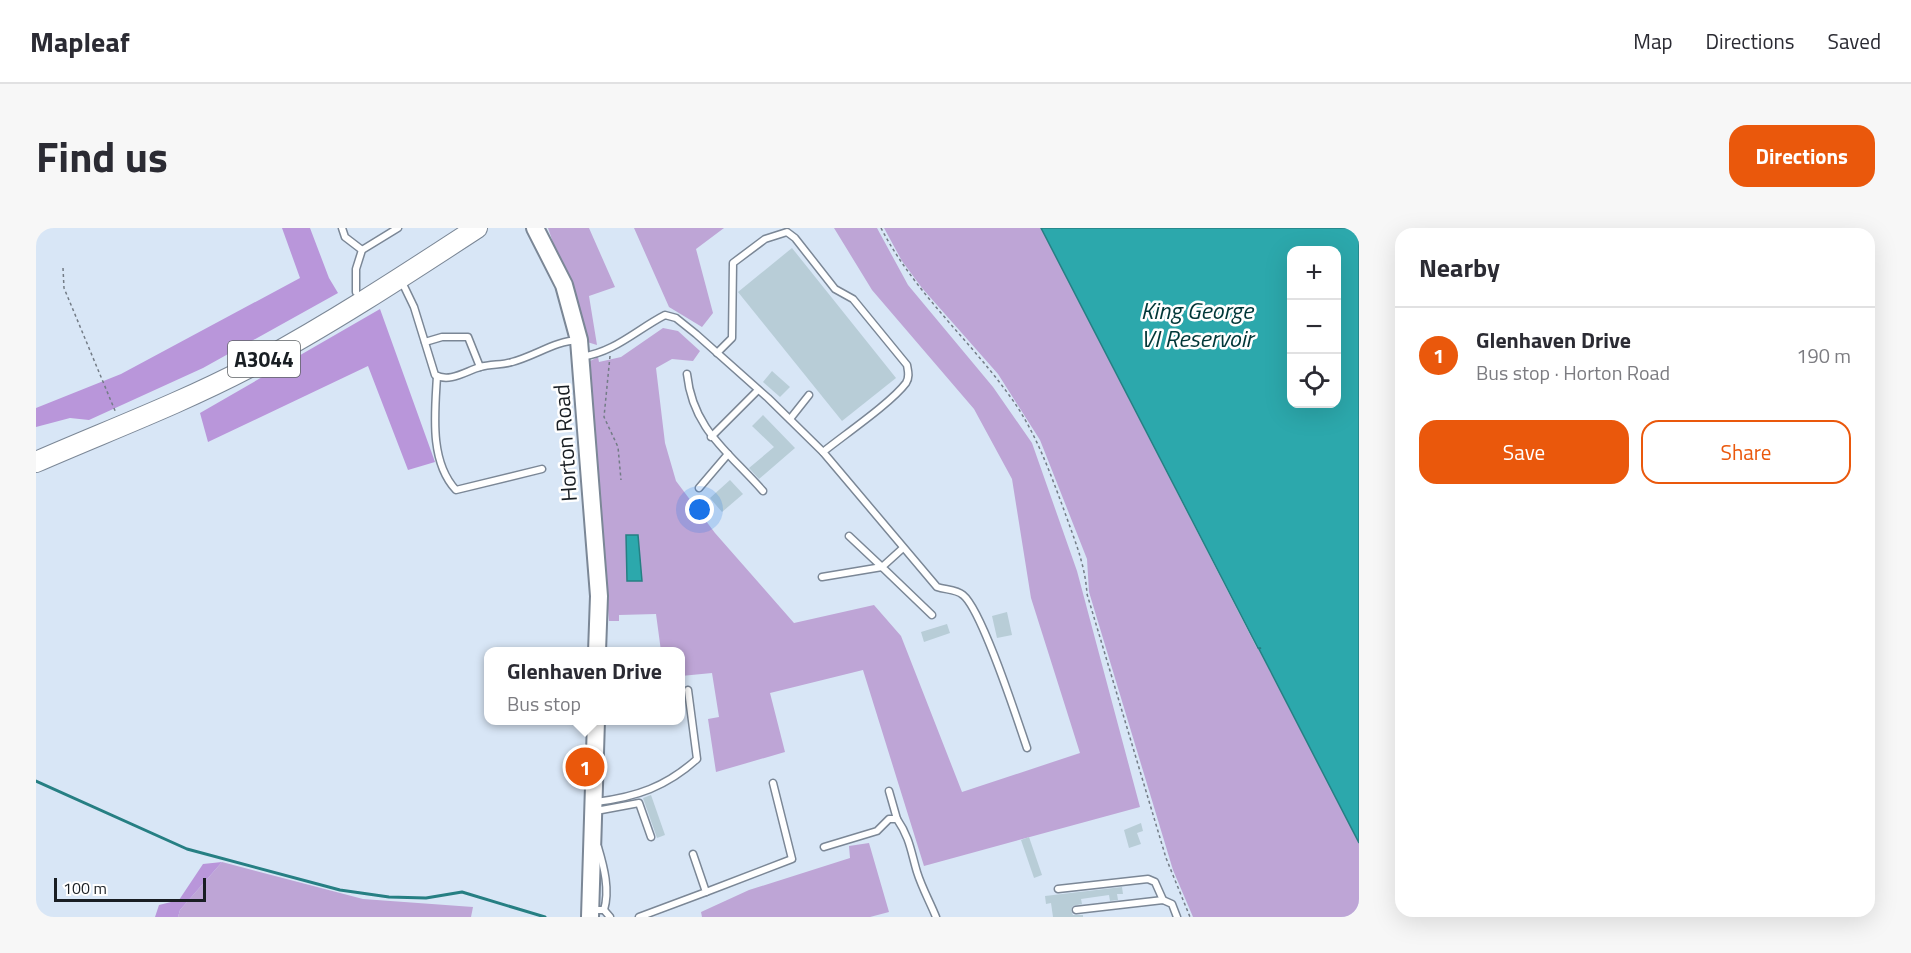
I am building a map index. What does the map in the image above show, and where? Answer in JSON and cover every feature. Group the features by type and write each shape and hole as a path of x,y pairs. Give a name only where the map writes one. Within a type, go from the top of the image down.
{"main road":[{"name":"A3044","path":"36,447 117,416 208,376 356,292 454,228"},
{"name":"A3044","path":"36,462 143,418 239,373 340,316 477,228"}],"street":[{"name":"Horton Road","path":"534,232 564,285 580,348 599,596 597,647"},
{"path":"595,912 592,807 596,725"}],"lane":[{"path":"342,228 345,237 362,250"},
{"path":"356,292 356,269 362,250 398,228"},
{"path":"717,353 732,338 733,263 765,239 787,232 795,238 835,289 853,299 907,365 909,375 906,382 885,402 823,452"},
{"path":"400,278 414,306 437,376 435,421 442,467 456,489 542,469"},
{"path":"437,376 459,376 480,367 512,362 563,340 598,354 610,349 664,315 676,318 790,419 823,452 937,587 956,591 972,606 1028,748"},
{"path":"425,342 442,337 468,337 480,367"},
{"path":"687,374 689,394 700,422 711,437 763,492"},
{"path":"711,437 758,390"},
{"path":"790,419 809,395"},
{"path":"699,488 728,454"},
{"path":"849,536 932,615"},
{"path":"822,577 882,567 903,548"},
{"path":"592,807 645,793 677,777 697,759 688,690"},
{"path":"639,917 792,860 773,783"},
{"path":"889,791 897,819 907,833 916,861 916,870 936,917"},
{"path":"592,807 639,803 651,837"},
{"path":"824,847 877,831 889,819 897,819"},
{"path":"693,854 706,892"},
{"path":"1058,889 1148,879 1155,882 1163,900"},
{"path":"1076,910 1163,900 1172,904 1177,917"},
{"path":"595,912 610,917"}],"path":[{"path":"881,228 909,274 1010,396 1037,441 1083,558 1087,594 1169,868 1190,917"},
{"path":"63,268 64,288 117,416"},
{"path":"610,349 604,417 618,447 621,480"}],"shaded area":[{"path":"282,228 310,228 329,278 338,293 203,368 89,420 70,418 36,427 36,408 121,374 300,278"},
{"path":"548,228 589,228 615,287 589,296 597,345 587,342"},
{"path":"634,228 724,228 696,249 713,313 702,327 669,307"},
{"path":"834,228 877,228 908,285 993,387 1032,443 1077,571 1140,807 924,866 863,670 770,693 785,752 716,772 708,719 719,717 712,673 685,676 685,647 660,647 656,614 619,615 619,621 609,621 588,362 598,357 599,362 621,357 663,328 678,331 700,351 693,361 672,359 656,368 665,443 676,481 715,533 794,623 874,605 901,636 962,792 1080,753 1031,598 1012,479 974,409 872,290"},
{"path":"884,228 1041,228 1257,648 1261,648 1259,650 1359,843 1359,917 1193,917 1173,870 1089,592 1087,559 1040,440 998,374 922,288 902,261"},
{"path":"380,309 435,462 408,470 368,366 208,442 200,413"},
{"path":"869,843 889,912 870,917 702,917 701,912 749,890 850,858 849,846"},
{"path":"222,862 363,899 473,907 471,917 178,917 180,910"},
{"path":"222,862 180,910 178,917 155,917 159,905 179,900 203,864"}],"water":[{"name":"King George VI Reservoir","path":"1041,228 1359,228 1359,843 1259,649 1261,648 1258,648"},
{"path":"626,535 638,535 642,581 627,581"}],"building":[{"path":"792,248 896,378 842,421 738,292"},
{"path":"772,371 790,387 780,397 763,382"},
{"path":"763,415 795,448 759,479 749,468 774,447 752,426"},
{"path":"730,480 743,494 722,512 710,498"},
{"path":"1007,612 1012,635 997,638 992,616"},
{"path":"947,624 950,633 924,642 921,632"},
{"path":"651,795 665,835 657,838 643,798"},
{"path":"1141,823 1143,831 1137,833 1141,844 1129,848 1124,830"},
{"path":"1029,837 1042,875 1034,878 1021,840"},
{"path":"1122,887 1123,894 1117,894 1118,900 1110,901 1109,895 1081,899 1082,904 1073,906 1071,910 1073,915 1083,915 1083,917 1053,917 1051,903 1046,904 1045,896"}],"waterway":[{"path":"36,781 187,849 340,890 389,897 426,898 462,892 545,917"}],"place":[{"name":"Glenhaven Drive","path":"585,767"}]}
